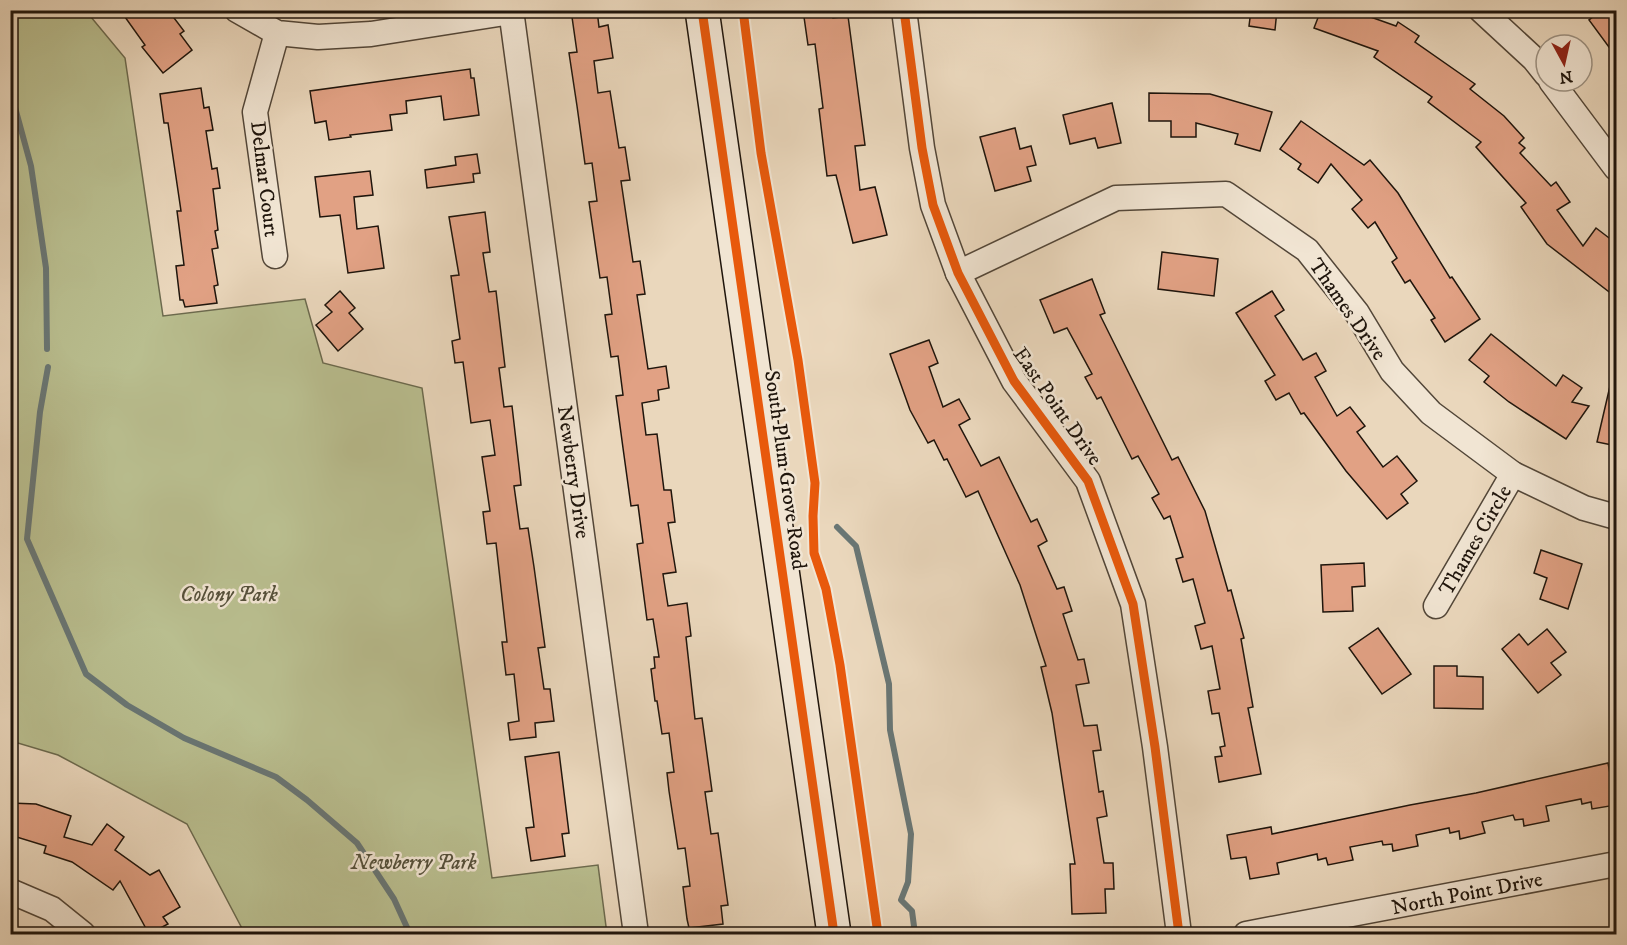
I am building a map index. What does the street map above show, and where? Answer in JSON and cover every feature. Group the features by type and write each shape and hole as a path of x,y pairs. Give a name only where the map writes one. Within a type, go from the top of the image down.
{"street":[{"path":"237,10 277,33 318,37 371,34 511,11"},
{"name":"South Plum Grove Road","path":"702,10 834,934"},
{"name":"East Point Drive","path":"904,10 922,148 933,205 958,273 1014,381 1088,481 1133,603 1155,747 1179,934"},
{"name":"Newberry Drive","path":"511,11 636,934"},
{"path":"1487,12 1534,60"},
{"name":"Delmar Court","path":"275,256 255,112 277,33"},
{"path":"1560,93 1617,168"},
{"name":"Thames Drive","path":"958,273 1116,198 1226,194 1307,250 1357,313 1392,371 1431,413 1513,474 1584,508 1617,517"},
{"name":"Thames Circle","path":"1436,606 1513,474"},
{"name":"North Point Drive","path":"1246,934 1617,864"},
{"path":"10,891 52,909 84,934"}],"green space":[{"name":"Colony Park","path":"10,11 86,11 125,58 163,316 305,299 323,363 422,388 492,878 598,865 607,934 245,934 187,824 58,755 11,741"}],"building":[{"path":"120,10 168,10 184,31 180,34 192,50 163,73 142,47 145,45"},
{"path":"571,10 597,10 599,27 608,25 613,58 594,61 598,93 610,91 619,148 625,147 630,180 621,181 633,262 640,261 645,294 637,295 648,369 666,366 669,388 658,390 659,400 642,403 646,435 657,434 664,490 671,490 675,522 668,523 676,572 663,574 668,606 687,603 691,636 686,637 695,719 702,718 712,791 705,792 711,834 718,833 728,905 721,906 723,924 689,928 687,919 683,887 690,886 685,848 678,849 669,791 667,773 674,772 669,733 662,734 657,701 655,701 651,669 655,668 654,657 659,657 653,619 647,620 637,544 643,543 638,505 631,506 623,448 616,396 623,395 618,356 611,357 605,315 612,314 607,277 600,278 589,202 597,201 592,163 585,164 569,53 577,52"},
{"path":"803,10 832,10 833,18 848,16 865,145 855,146 860,190 875,187 887,235 853,243 836,175 827,176 819,109 823,108 815,44 808,45"},
{"path":"1251,10 1277,10 1275,30 1249,26"},
{"path":"1321,10 1351,10 1396,26 1398,22 1419,36 1415,42 1475,84 1470,89 1504,116 1524,138 1519,143 1525,148 1520,153 1551,186 1556,182 1570,202 1557,210 1583,246 1596,228 1617,244 1617,298 1547,244 1521,207 1526,203 1476,147 1481,142 1428,102 1432,97 1374,57 1378,51 1314,28"},
{"path":"1602,10 1617,10 1617,58 1589,20"},
{"path":"470,69 471,78 474,78 479,115 444,120 441,96 406,101 407,113 390,115 392,130 329,140 326,121 315,123 310,91"},
{"path":"201,88 204,108 209,107 213,130 206,131 212,169 217,168 220,188 213,189 218,230 215,231 218,248 212,249 218,285 214,286 217,303 185,307 183,300 180,300 176,266 184,265 177,211 181,211 168,123 164,123 160,94"},
{"path":"1149,93 1210,94 1272,112 1260,151 1235,144 1238,134 1196,123 1196,137 1171,137 1171,121 1149,121"},
{"path":"1112,103 1121,143 1098,148 1095,138 1070,144 1063,115"},
{"path":"1301,121 1364,165 1370,160 1398,193 1450,278 1452,277 1480,319 1445,342 1431,320 1435,318 1410,280 1405,283 1392,262 1397,258 1375,222 1368,228 1352,209 1362,200 1331,164 1318,183 1298,169 1301,164 1280,149"},
{"path":"1015,128 1020,149 1031,146 1036,165 1027,167 1031,181 995,191 980,137"},
{"path":"477,154 480,173 473,174 474,182 427,188 425,170 456,165 455,157"},
{"path":"370,171 373,195 354,197 357,229 378,226 384,268 348,273 340,215 320,217 315,177"},
{"path":"485,212 490,252 483,253 489,292 496,291 505,367 499,368 504,407 512,406 520,475 521,485 514,486 520,529 528,528 545,647 538,648 544,689 550,689 554,721 535,723 536,737 510,740 508,723 519,721 514,674 506,675 502,642 507,642 496,543 487,544 483,512 490,511 482,457 495,455 490,420 471,423 463,362 455,363 452,341 460,339 451,276 459,275 449,217"},
{"path":"1162,252 1218,259 1214,296 1158,289"},
{"path":"1092,279 1105,313 1100,315 1172,460 1178,457 1205,511 1244,638 1241,639 1253,707 1248,708 1261,774 1219,782 1215,757 1222,756 1220,747 1225,746 1219,713 1212,714 1208,691 1220,689 1212,646 1201,649 1195,626 1205,623 1193,579 1183,582 1176,559 1183,557 1170,516 1164,519 1152,498 1159,494 1138,456 1132,459 1101,397 1097,399 1085,377 1092,374 1067,328 1054,333 1040,300"},
{"path":"340,291 355,308 349,313 363,329 338,351 316,325 332,312 325,305"},
{"path":"1272,291 1284,310 1275,316 1303,360 1316,353 1326,371 1315,377 1337,416 1350,407 1365,426 1357,432 1383,467 1397,456 1417,481 1401,494 1408,503 1387,519 1346,471 1304,413 1301,414 1289,393 1276,400 1265,381 1275,375 1236,313"},
{"path":"1491,334 1556,386 1563,375 1582,388 1572,402 1589,406 1566,439 1509,402 1484,382 1489,376 1469,360"},
{"path":"929,340 938,363 929,367 943,407 959,399 970,419 959,425 981,466 999,457 1031,522 1037,519 1047,541 1038,546 1057,589 1064,587 1072,611 1063,614 1078,660 1084,659 1089,683 1076,685 1084,726 1097,725 1101,750 1093,751 1099,792 1103,791 1107,816 1097,818 1104,863 1113,863 1114,889 1105,889 1106,913 1072,914 1070,864 1075,864 1052,713 1041,667 1046,666 1020,585 978,491 966,497 947,459 944,460 934,440 928,443 910,410 890,354"},
{"path":"1610,386 1617,386 1617,446 1597,442"},
{"path":"1541,550 1582,564 1568,609 1540,599 1547,578 1534,573"},
{"path":"1364,563 1365,586 1352,587 1353,611 1323,612 1321,565"},
{"path":"1378,628 1411,674 1382,694 1349,648"},
{"path":"1547,629 1566,652 1551,663 1561,675 1538,693 1502,649 1519,634 1528,645"},
{"path":"1434,666 1457,666 1457,676 1483,677 1483,709 1434,708"},
{"path":"559,752 569,833 562,834 565,856 531,861 526,828 534,827 525,757"},
{"path":"1608,763 1616,805 1592,809 1591,802 1582,804 1581,799 1546,806 1549,821 1524,826 1523,819 1515,820 1513,815 1482,822 1485,833 1460,839 1459,831 1450,833 1449,828 1416,835 1418,846 1393,851 1392,844 1383,845 1382,841 1350,847 1353,860 1328,865 1326,858 1318,860 1317,854 1277,863 1279,874 1250,879 1246,857 1231,859 1227,835 1271,827 1272,834 1476,793"},
{"path":"10,803 36,804 71,816 64,837 92,845 107,824 124,837 115,850 150,875 159,870 180,907 163,917 168,924 149,934 120,881 113,890 72,862 44,853 46,846 10,835"}],"waterway":[{"path":"10,89 31,166 46,268 47,349"},
{"path":"48,367 40,412 27,539 86,674 127,705 184,738 276,777 307,800 357,843 394,899 410,934"},
{"path":"837,527 856,546 889,684 890,730 911,834 908,882 901,900 912,911 915,934"}],"cycle path":[{"path":"702,10 834,934"},
{"path":"743,10 761,153 798,360 815,483 814,553 826,589 840,665 878,934"},
{"path":"904,10 922,148 933,205 958,273 1014,381 1088,481 1133,604 1155,747 1179,934"}],"park label":[{"name":"Newberry Park","path":"414,862"}]}
